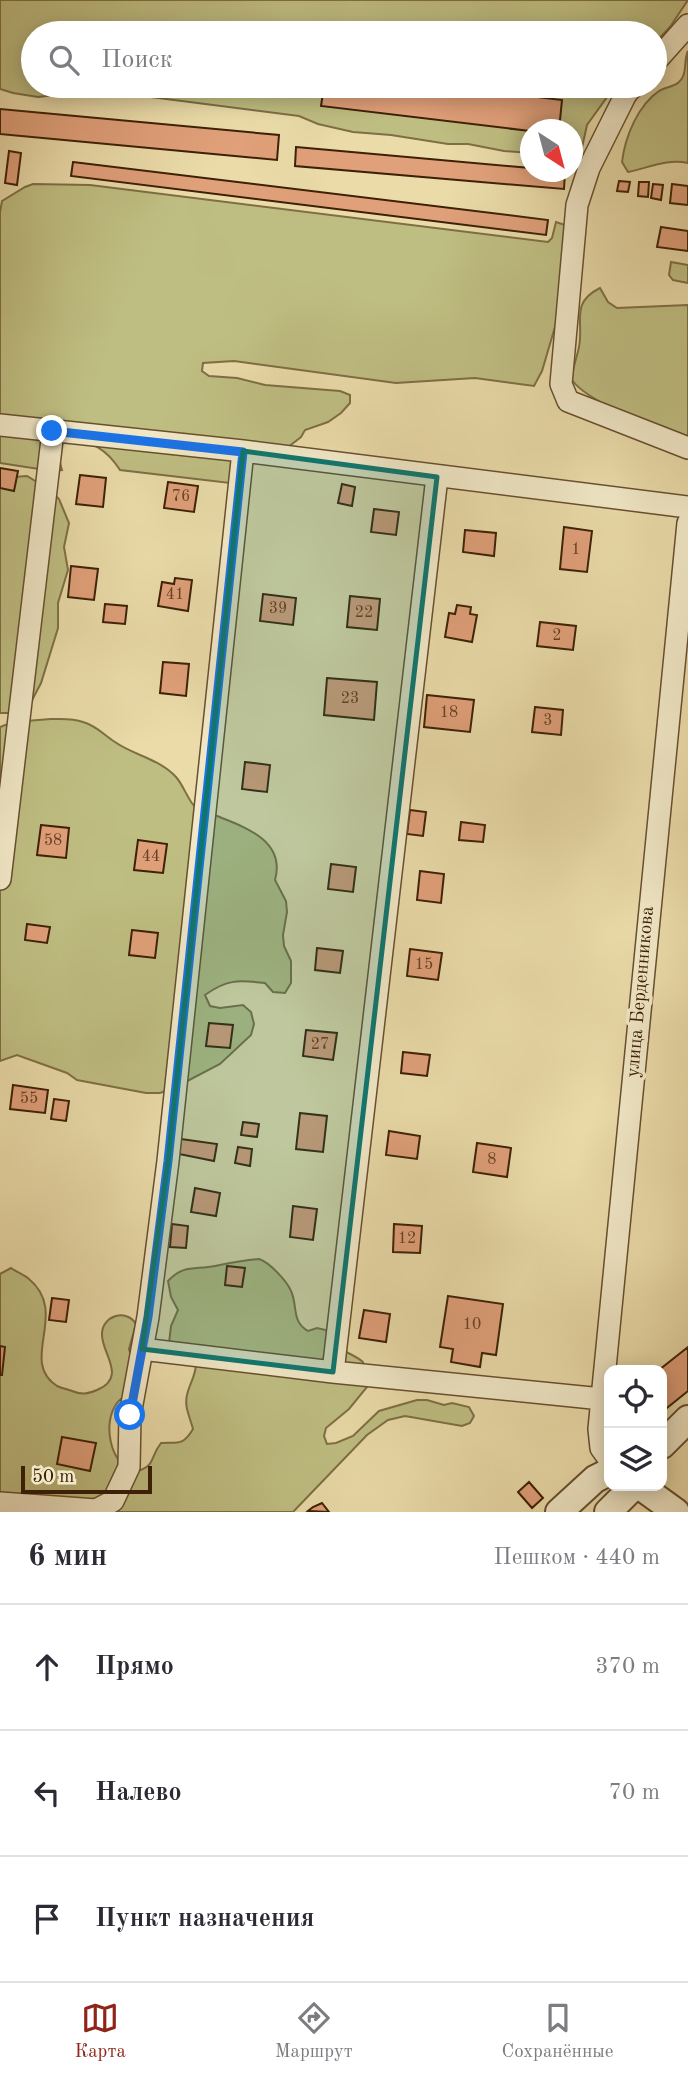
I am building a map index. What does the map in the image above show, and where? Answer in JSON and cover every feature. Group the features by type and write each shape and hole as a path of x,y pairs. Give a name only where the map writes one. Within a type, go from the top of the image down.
{"street":[{"path":"667,48 688,24"},
{"path":"624,98 589,168 578,205 561,384 568,401 688,448"},
{"path":"0,425 688,507"},
{"path":"0,879 52,431"},
{"path":"0,1503 96,1510 113,1501 129,1467 130,1415 148,1317 168,1161 243,452"},
{"path":"333,1372 437,477"},
{"name":"улица Берденникова","path":"604,1452 600,1438 602,1399 688,523"},
{"path":"142,1349 333,1372 602,1399"},
{"path":"667,1440 688,1419"},
{"path":"559,1512 595,1479 604,1474"},
{"path":"608,1512 631,1491"},
{"path":"644,1491 676,1512"}],"highlighted area":[{"path":"243,451 437,477 333,1372 142,1349 168,1161"}],"shaded area":[{"path":"0,0 688,0 667,30 667,21 21,21 21,94 0,89"},
{"path":"688,51 688,163 666,163 628,172 622,162 634,122 651,98 667,98 667,88 682,79"},
{"path":"158,98 606,98 587,125 583,143 583,119 520,119 520,152 353,132 318,124 299,116"},
{"path":"33,184 90,185 548,242 552,238 556,222 565,225 557,320 542,371 534,386 475,378 396,383 234,361 203,363 202,371 209,376 237,378 265,385 340,391 350,395 350,403 328,422 305,430 301,437 288,447 253,460 230,483 120,470 102,450 64,435 57,452 62,470 52,471 0,463 0,212 2,201"},
{"path":"671,262 688,265 688,283 673,280 669,275"},
{"path":"600,288 608,302 617,308 688,305 688,439 608,406 580,389 572,380 579,347 581,306"},
{"path":"0,474 27,476 50,490 59,499 69,523 64,547 68,570 58,603 58,628 41,683 30,704 12,713 0,713"},
{"path":"71,719 88,724 122,746 162,766 176,777 197,809 251,831 269,846 275,855 275,880 286,901 283,935 284,946 291,961 291,983 285,993 273,992 265,983 240,981 227,983 205,995 210,1006 220,1008 243,1005 251,1012 254,1024 251,1035 220,1064 160,1093 146,1093 77,1080 67,1073 17,1055 0,1061 0,727 13,722"},
{"path":"259,1259 282,1277 289,1287 297,1318 303,1327 308,1331 317,1328 326,1330 337,1347 363,1362 367,1387 349,1409 326,1428 324,1436 327,1444 353,1436 379,1411 417,1400 469,1407 474,1416 470,1423 462,1426 405,1416 388,1420 367,1435 293,1512 0,1512 0,1274 11,1268 29,1279 40,1292 46,1321 42,1364 46,1376 59,1387 85,1394 106,1385 112,1372 103,1341 103,1328 110,1319 121,1315 132,1319 136,1324 129,1349 139,1385 117,1403 112,1411 109,1431 119,1460 133,1472 149,1465 161,1443 183,1441 193,1429 186,1399 196,1361 169,1343 171,1326 178,1310 171,1297 168,1281 185,1270"}],"building":[{"path":"322,98 562,100 560,119 520,119 520,130 321,106"},
{"path":"0,109 279,135 277,160 0,134"},
{"path":"296,147 520,167 520,182 564,182 564,189 295,166"},
{"path":"9,151 21,153 17,185 5,183"},
{"path":"73,162 548,220 546,235 71,176"},
{"path":"619,181 630,182 628,192 617,191"},
{"path":"639,182 649,182 648,197 638,196"},
{"path":"653,184 663,185 661,200 651,198"},
{"path":"672,184 688,186 688,205 670,203"},
{"path":"661,227 688,231 688,251 657,247"},
{"path":"0,468 18,471 14,491 0,488"},
{"path":"80,475 106,478 103,507 76,504"},
{"path":"168,482 198,486 194,512 164,508"},
{"path":"342,484 355,487 352,506 338,503"},
{"path":"374,509 399,512 396,535 371,532"},
{"path":"564,527 592,531 587,572 560,569"},
{"path":"465,530 496,533 494,556 463,552"},
{"path":"71,566 98,569 94,600 68,597"},
{"path":"175,578 192,580 188,611 158,606 162,582 174,584"},
{"path":"263,594 296,598 293,625 260,621"},
{"path":"350,596 380,599 377,630 347,627"},
{"path":"105,604 127,606 125,624 103,622"},
{"path":"457,605 471,607 470,614 477,615 472,642 445,637 449,613 455,614"},
{"path":"540,622 576,626 573,650 537,646"},
{"path":"163,662 189,664 186,696 160,693"},
{"path":"327,678 377,682 374,720 324,715"},
{"path":"427,695 474,700 470,732 424,727"},
{"path":"535,707 563,710 561,735 532,732"},
{"path":"245,762 270,765 267,792 242,789"},
{"path":"410,810 426,812 423,836 407,834"},
{"path":"461,822 485,825 483,842 459,840"},
{"path":"41,825 69,828 66,858 37,855"},
{"path":"138,840 167,844 163,873 134,870"},
{"path":"331,864 356,867 353,892 328,889"},
{"path":"420,871 444,874 441,903 417,900"},
{"path":"27,924 50,927 47,943 25,940"},
{"path":"132,930 158,933 155,958 129,955"},
{"path":"317,948 343,951 340,973 315,970"},
{"path":"410,949 442,953 438,980 407,976"},
{"path":"209,1023 233,1025 230,1048 206,1046"},
{"path":"306,1030 337,1033 333,1060 303,1056"},
{"path":"403,1052 430,1055 427,1076 401,1073"},
{"path":"13,1085 48,1090 45,1113 10,1109"},
{"path":"54,1099 69,1101 66,1121 51,1119"},
{"path":"300,1113 327,1116 323,1152 296,1149"},
{"path":"243,1122 259,1124 257,1137 241,1135"},
{"path":"389,1131 420,1136 417,1159 386,1155"},
{"path":"181,1139 217,1144 214,1161 179,1154"},
{"path":"477,1143 511,1148 507,1177 473,1172"},
{"path":"238,1147 252,1149 250,1166 235,1163"},
{"path":"195,1188 220,1193 216,1216 191,1212"},
{"path":"293,1206 317,1209 313,1240 290,1237"},
{"path":"172,1224 188,1226 186,1248 170,1247"},
{"path":"394,1224 422,1226 420,1253 393,1252"},
{"path":"227,1266 245,1268 242,1287 225,1285"},
{"path":"448,1296 503,1304 496,1355 482,1353 480,1367 451,1362 453,1349 440,1347"},
{"path":"52,1298 69,1300 66,1322 49,1320"},
{"path":"364,1310 390,1314 386,1342 359,1338"},
{"path":"0,1346 5,1347 2,1375 0,1375"},
{"path":"688,1347 688,1391 667,1408 667,1365"},
{"path":"62,1437 96,1443 90,1471 57,1464"},
{"path":"529,1482 543,1498 532,1508 518,1492"},
{"path":"322,1503 329,1512 308,1511 313,1507"}],"route":[{"path":"52,431 243,452 168,1161 148,1317 130,1415"}]}
